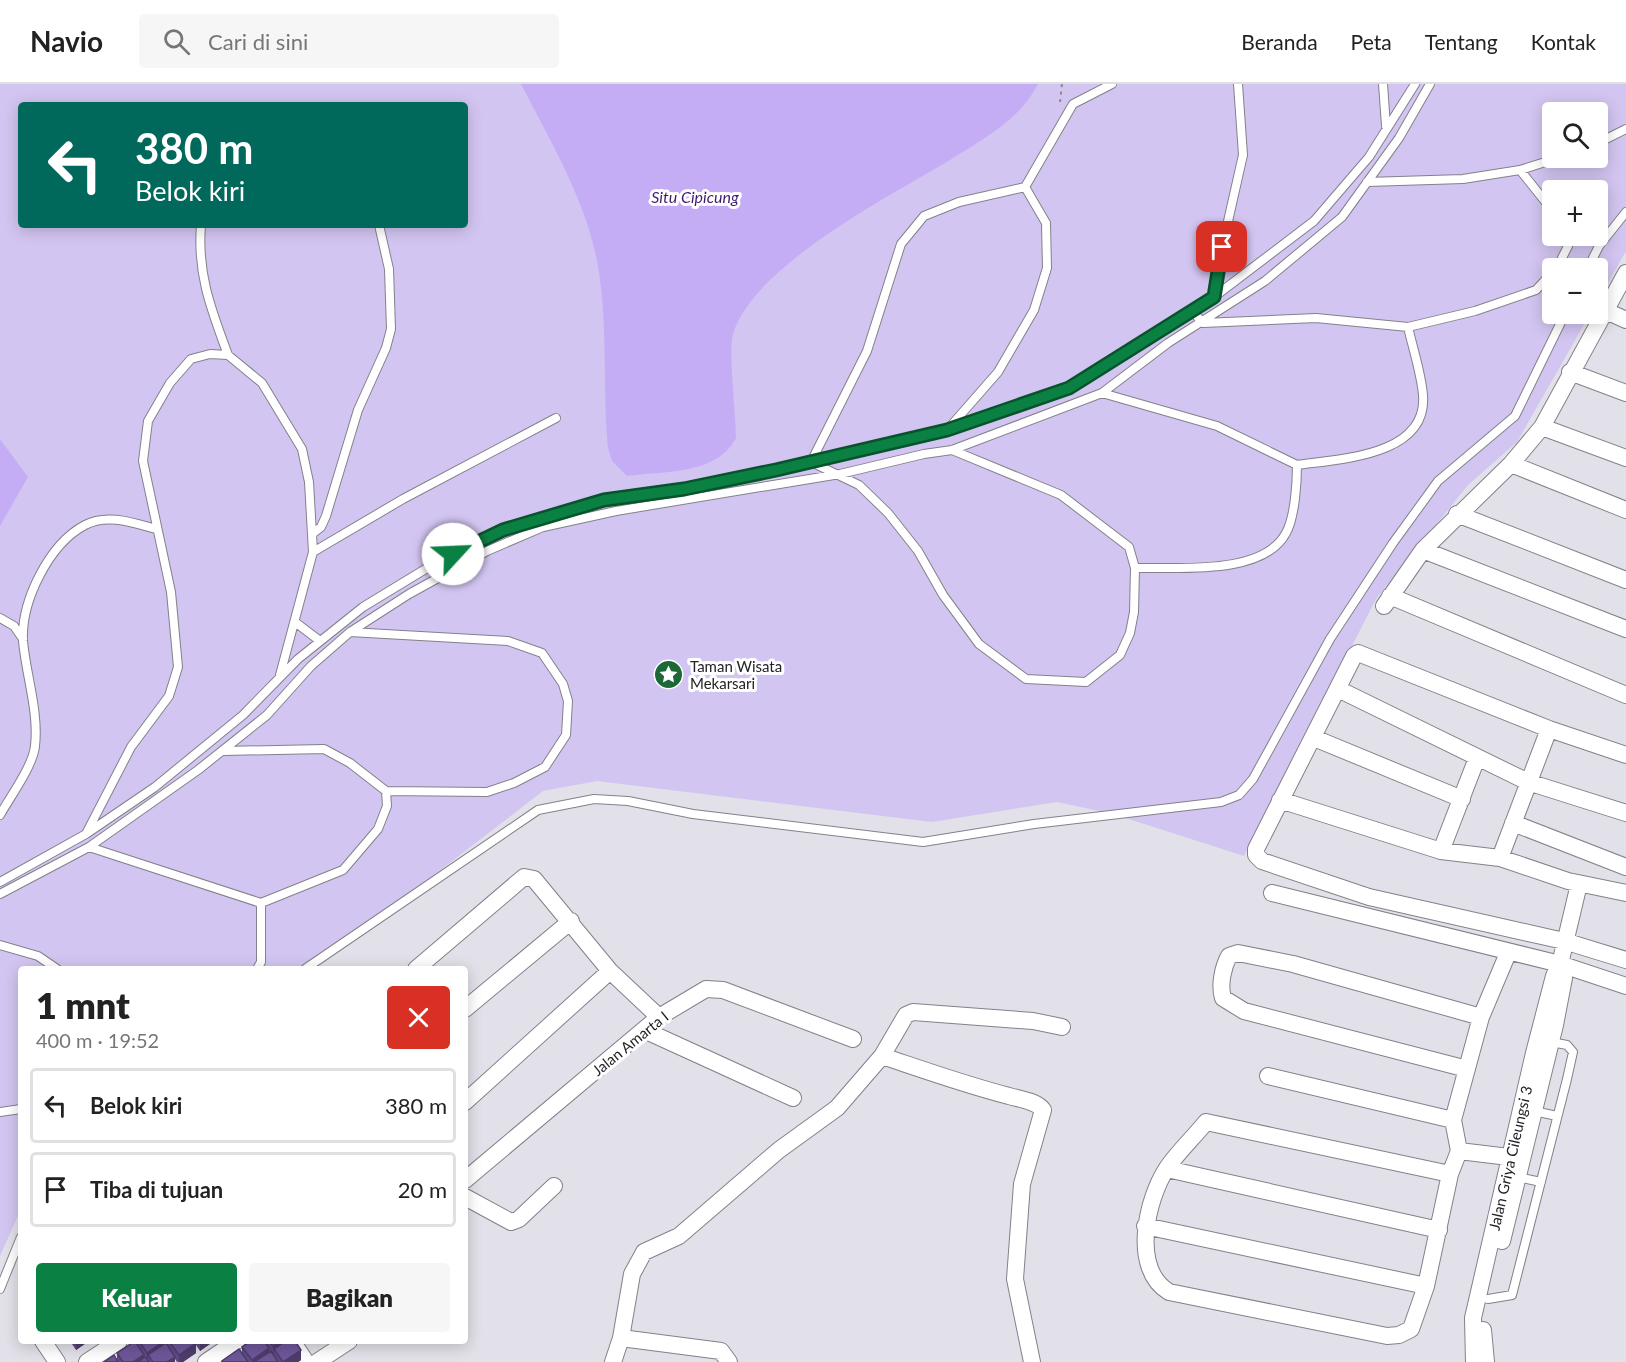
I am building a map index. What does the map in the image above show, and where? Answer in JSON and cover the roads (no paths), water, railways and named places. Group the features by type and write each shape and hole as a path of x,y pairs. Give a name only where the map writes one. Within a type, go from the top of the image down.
{"street":[{"path":"1608,305 1626,273"},
{"path":"1608,311 1626,320"},
{"path":"1597,324 1542,427 1511,464 1457,514 1424,550 1387,601 1626,695"},
{"path":"1570,372 1626,393"},
{"path":"1542,427 1626,458"},
{"path":"1511,464 1626,510"},
{"path":"1457,514 1626,580"},
{"path":"1424,550 1626,629"},
{"path":"1626,755 1549,729 1362,653 1354,656 1256,849 1256,855 1262,861 1369,897 1562,952 1626,986"},
{"path":"1338,689 1528,782 1626,813"},
{"path":"1500,858 1549,729"},
{"path":"1314,738 1462,799"},
{"path":"1441,851 1477,758"},
{"path":"1280,800 1441,851 1500,858 1579,884 1626,893"},
{"path":"1513,822 1626,867"},
{"path":"420,966 524,877 534,879 610,970 659,1017"},
{"path":"1459,1151 1511,1169 1534,1111 1551,1042 1564,978 1562,952 1579,884"},
{"path":"1272,893 1508,953 1562,952 1626,960"},
{"path":"468,1007 571,921"},
{"name":"Jalan Griya Cileungsi 3","path":"1474,1362 1473,1318 1483,1298 1554,976 1562,952"},
{"path":"1467,1069 1244,1011 1222,998 1226,961 1229,956 1238,953 1293,964 1481,1017"},
{"path":"1450,1174 1206,1122 1167,1169 1145,1226 1147,1255 1157,1283 1169,1292 1387,1336 1399,1335 1411,1329 1426,1286 1450,1174 1459,1151 1453,1120 1481,1017 1508,953"},
{"path":"468,1099 610,970"},
{"name":"Jalan Amarta I","path":"468,1177 659,1017 713,988 853,1039"},
{"path":"613,1362 621,1338 632,1274 644,1252 679,1236 779,1150 837,1108 882,1056 901,1022 913,1012 1033,1021 1062,1027"},
{"path":"644,1030 793,1098"},
{"path":"882,1056 974,1087 1021,1099 1040,1106 1042,1110 1022,1184 1015,1279 1032,1362"},
{"path":"1268,1076 1453,1120"},
{"path":"1167,1169 1438,1230"},
{"path":"468,1199 510,1222 519,1219 554,1186"},
{"path":"1145,1226 1426,1286"},
{"path":"1483,1298 1486,1362"},
{"path":"621,1338 721,1351 729,1362"},
{"path":"45,1344 57,1362"},
{"path":"87,1362 114,1344"},
{"path":"206,1362 233,1344"},
{"path":"294,1344 306,1362"},
{"path":"317,1362 344,1344"}],"lane":[{"path":"811,462 867,351 901,244 924,216 959,202 1025,187 1073,104 1112,84"},
{"path":"1214,297 1217,270 1243,155 1238,84"},
{"path":"1383,84 1386,127"},
{"path":"0,882 86,834 156,787 243,715 320,641 363,607 437,561 503,530 604,500 684,489 947,430 1069,388 1214,297 1314,221 1369,157 1415,84"},
{"path":"0,894 89,847 224,751 267,715 311,666 350,632 409,594 487,551 543,527 616,511 840,474 924,454 952,450 1102,393 1168,344 1265,281 1342,217 1399,138 1430,84"},
{"path":"1608,138 1626,129"},
{"path":"1367,182 1463,179 1520,170 1542,163"},
{"path":"1520,170 1542,198"},
{"path":"947,430 998,372 1034,310 1047,268 1046,223 1025,187"},
{"path":"1592,258 1626,212"},
{"path":"201,228 199,249 204,288 228,355 262,383 302,449 309,482 313,552 278,680"},
{"path":"312,534 321,527 326,516 358,410 386,348 392,329 388,269 380,228"},
{"path":"1191,310 1203,323 1316,318 1408,327 1475,312 1536,290 1542,284"},
{"path":"309,966 538,810 568,803 594,799 628,801 693,814 923,842 1034,824 1221,802 1239,795 1253,779 1330,639 1393,543 1438,481 1515,416 1560,324"},
{"path":"1102,393 1217,426 1297,465 1354,457 1385,448 1410,435 1420,416 1423,397 1408,327"},
{"path":"86,834 131,747 169,696 177,667 171,592 143,461 148,421 170,383 191,359 210,354 228,355"},
{"path":"313,552 403,499 556,418"},
{"path":"811,462 840,474 858,485 888,513 918,551 943,595 979,644 1026,679 1086,682 1120,655 1130,633 1134,612 1135,568 1129,547 1060,495 952,450"},
{"path":"1135,568 1245,562 1273,550 1287,532 1297,483 1297,465"},
{"path":"0,815 35,748 23,639 27,608 60,545 86,524 121,519 156,529"},
{"path":"0,618 14,626 23,639"},
{"path":"295,622 320,641"},
{"path":"224,751 324,749 350,763 386,791 487,792 514,783 545,767 566,735 568,701 555,668 542,653 508,641 350,632"},
{"path":"89,847 261,903 343,870 378,829 387,806 386,791"},
{"path":"258,966 261,962 261,903"},
{"path":"0,945 38,956 53,966"},
{"path":"1483,1298 1512,1295 1572,1052 1567,1045 1551,1042"},
{"path":"0,1112 18,1109"},
{"path":"1534,1111 1557,1116"},
{"path":"1511,1169 1541,1182"},
{"path":"0,1289 18,1244"}],"water":[{"name":"Situ Cipicung","path":"521,84 1038,84 1021,108 999,128 827,235 795,258 767,283 746,308 733,334 732,368 736,438 727,450 716,459 688,469 627,476 612,461 608,448 603,304 590,233 574,189"},
{"path":"0,439 28,477 0,526"}],"place":[{"name":"Taman Wisata Mekarsari","path":"669,675"}]}
